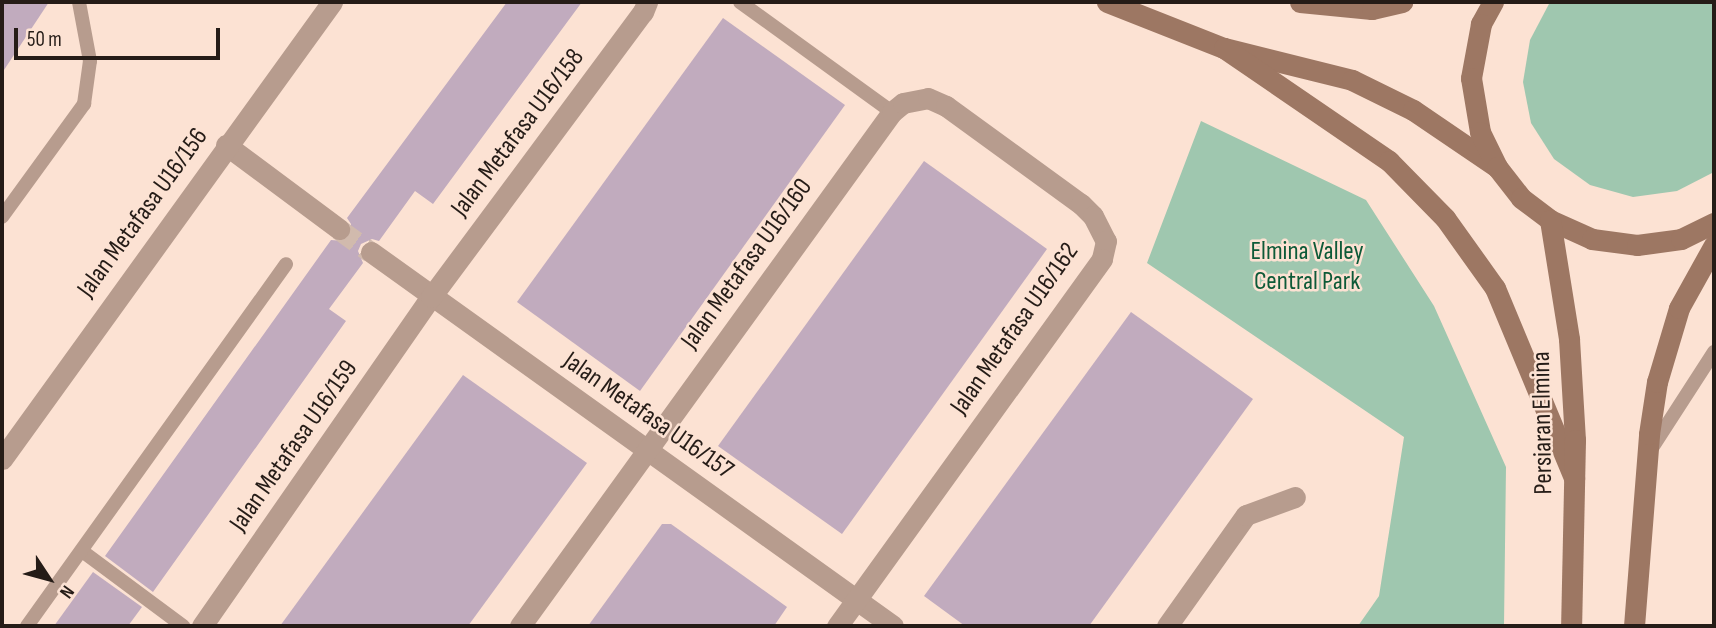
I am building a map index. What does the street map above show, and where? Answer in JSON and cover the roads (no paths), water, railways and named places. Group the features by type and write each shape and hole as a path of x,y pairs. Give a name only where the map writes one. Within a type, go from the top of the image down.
{"main road":[{"path":"1107,2 1224,48 1352,80 1413,110 1497,167"},
{"path":"1300,2 1372,9 1402,2"},
{"path":"1493,2 1481,24 1471,78 1480,132 1497,167 1521,198 1550,220 1592,239 1637,244 1681,239 1714,222"},
{"path":"1224,48 1389,161 1445,218 1495,288 1574,478"},
{"name":"Persiaran Elmina","path":"1550,220 1569,339 1574,478 1571,626"},
{"path":"1634,626 1647,456 1657,383 1679,307 1714,245"}],"street":[{"name":"Jalan Metafasa U16/156","path":"2,459 226,145 332,2"},
{"name":"Jalan Metafasa U16/158","path":"431,297 643,12 646,2"},
{"name":"Jalan Metafasa U16/162","path":"837,626 1102,258 1106,241 1093,216 1081,204 946,106 928,98 903,103 892,112"},
{"name":"Jalan Metafasa U16/160","path":"520,626 892,112"},
{"path":"226,145 339,229"},
{"name":"Jalan Metafasa U16/157","path":"371,252 893,626"},
{"name":"Jalan Metafasa U16/159","path":"202,626 431,297"},
{"path":"1167,626 1246,515 1295,497"}],"lane":[{"path":"2,217 84,104 90,61 79,2"},
{"path":"740,2 892,112"},
{"path":"27,626 286,264"},
{"path":"1647,456 1714,352"},
{"path":"82,551 183,626"}],"tunnel":[{"path":"339,229 371,252"}],"park label":[{"name":"Elmina Valley Central Park","path":"1307,267"}]}
